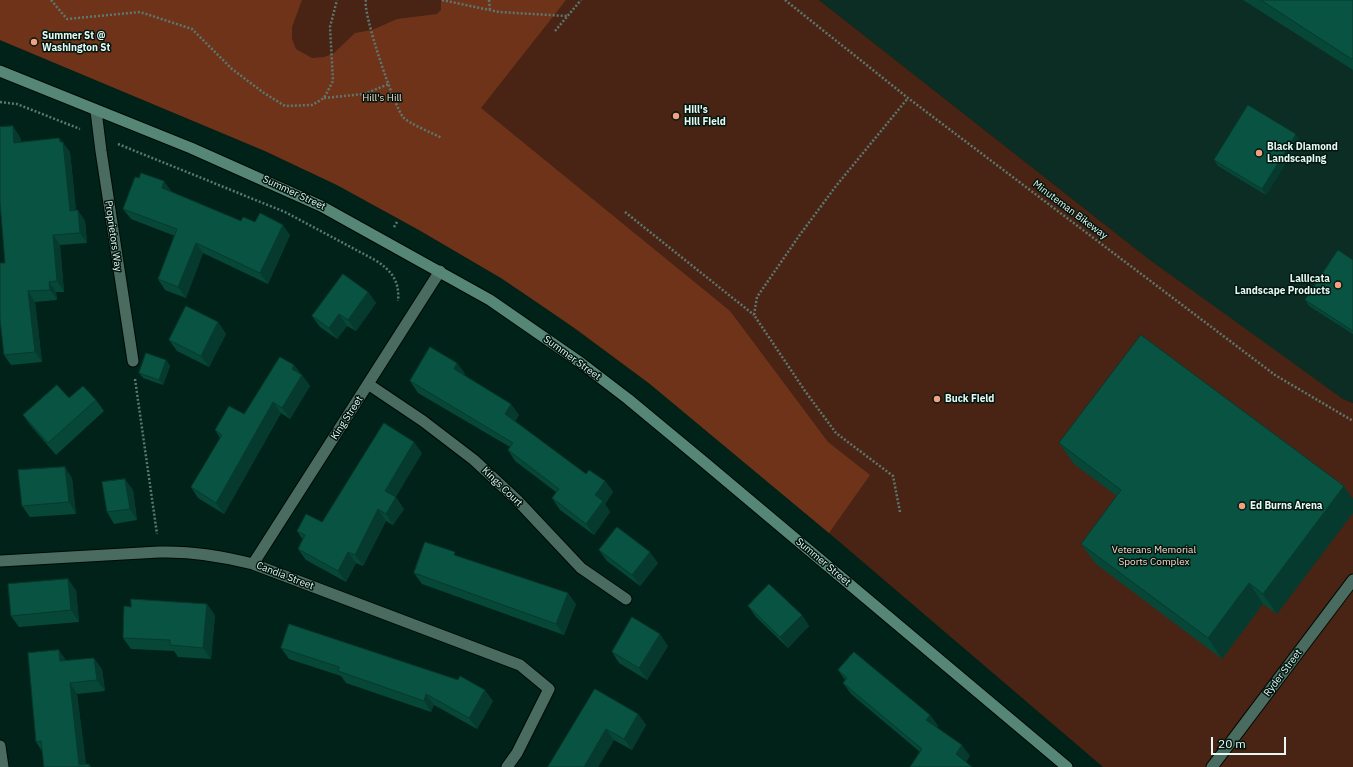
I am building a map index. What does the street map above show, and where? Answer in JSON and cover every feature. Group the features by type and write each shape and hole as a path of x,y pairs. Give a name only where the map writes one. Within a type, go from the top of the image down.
{"main road":[{"name":"Summer Street","path":"0,71 198,151 321,206 490,300 532,328 628,399 1067,767"}],"street":[{"name":"Proprietors Way","path":"96,111 133,360"},
{"name":"King Street","path":"253,564 440,271"},
{"name":"Kings Court","path":"368,384 423,421 474,460 517,500 582,568 626,599"},
{"name":"Candia Street","path":"0,561 159,552 208,554 253,564 520,665 549,688 517,752 506,767"},
{"name":"Ryder Street","path":"1212,767 1353,580"},
{"path":"0,746 3,767"}],"path":[{"path":"50,0 68,19 107,14 140,12 192,29 232,69 264,93 285,106 312,105 324,98 364,94 389,84"},
{"path":"324,98 333,81 330,27 337,0"},
{"path":"366,0 369,24 389,84 404,118 442,138"},
{"path":"442,0 490,10 567,16"},
{"path":"489,0 490,10"},
{"path":"555,31 580,0"},
{"name":"Minuteman Bikeway","path":"785,0 908,98 1275,375 1353,421"},
{"path":"754,315 757,297 799,236 836,186 908,98"},
{"path":"0,102 17,104 285,212 388,269 395,278 399,296 396,307"},
{"path":"625,212 754,315 805,391 836,433 893,476 900,512"},
{"path":"133,360 159,552"}],"shaded area":[{"path":"819,0 1353,0 1353,403 1343,399 1252,335 1150,260"}],"green space":[{"name":"Veterans Memorial Sports Complex","path":"0,0 819,0 1150,260 1343,399 1353,403 1353,767 1103,767 829,533 650,384 541,304 501,278 419,230 337,185 265,151 0,40"},
{"name":"Hill's Hill","path":"0,0 302,0 292,27 292,39 296,49 312,58 324,57 334,53 355,33 372,30 397,19 437,14 441,10 441,0 566,0 481,108 730,311 828,442 870,475 829,533 650,384 579,331 501,278 419,230 337,185 265,151 0,40"}],"building":[{"path":"1261,0 1353,0 1353,58 1352,59"},
{"name":"Black Diamond Landscaping","path":"1248,105 1296,134 1262,189 1214,160"},
{"path":"13,126 14,143 59,138 60,142 63,142 70,211 78,210 80,233 53,235 57,281 49,282 50,290 28,291 35,352 4,355 0,319 0,263 5,263 0,202 0,127"},
{"path":"141,173 164,181 162,188 241,221 243,217 255,222 260,213 283,225 260,273 196,243 178,287 158,279 177,229 123,209 135,177 139,178"},
{"name":"Lallicata Landscape Products","path":"1338,250 1353,260 1353,331 1305,300"},
{"path":"343,274 368,292 348,320 339,314 329,328 312,316"},
{"path":"186,306 218,322 201,356 169,340"},
{"name":"Ed Burns Arena","path":"1141,335 1344,486 1263,594 1249,583 1208,638 1081,544 1121,490 1059,443"},
{"path":"430,347 457,363 454,369 511,404 505,414 586,474 589,470 605,481 595,495 603,501 586,524 552,498 559,489 508,450 513,443 410,381"},
{"path":"146,353 166,360 159,380 139,373"},
{"path":"280,357 294,365 292,369 302,375 282,408 273,402 216,503 191,487 222,435 215,430 229,406 244,414"},
{"path":"57,385 69,398 83,386 96,400 48,443 23,415"},
{"path":"384,423 414,442 385,491 396,497 386,514 378,509 355,555 348,552 338,571 298,549 305,535 297,531 306,514 322,522"},
{"path":"65,467 69,502 22,506 18,470"},
{"path":"125,479 130,509 107,512 102,482"},
{"path":"617,527 650,552 632,575 599,550"},
{"path":"425,542 455,552 454,555 568,593 556,624 414,573"},
{"path":"68,579 71,610 11,616 8,584"},
{"path":"769,584 802,615 780,637 748,606"},
{"path":"131,599 207,604 203,648 170,645 170,640 123,638 124,606 131,607"},
{"path":"632,617 660,634 639,668 612,652"},
{"path":"289,624 458,680 460,676 485,690 469,718 426,694 424,701 338,671 339,667 281,648"},
{"path":"59,650 60,661 94,658 97,680 70,683 79,765 89,764 89,767 44,767 41,741 36,742 28,653"},
{"path":"854,652 930,715 926,720 962,745 956,754 972,767 910,767 922,749 843,683 847,678 838,670"},
{"path":"595,689 638,714 624,739 606,729 584,767 548,767"}],"place":[{"name":"Summer St @ Washington St","path":"34,42"},
{"name":"Hill's Hill Field","path":"676,116"},
{"name":"Black Diamond Landscaping","path":"1259,153"},
{"name":"Lallicata Landscape Products","path":"1338,285"},
{"name":"Buck Field","path":"937,399"},
{"name":"Ed Burns Arena","path":"1242,506"}]}
